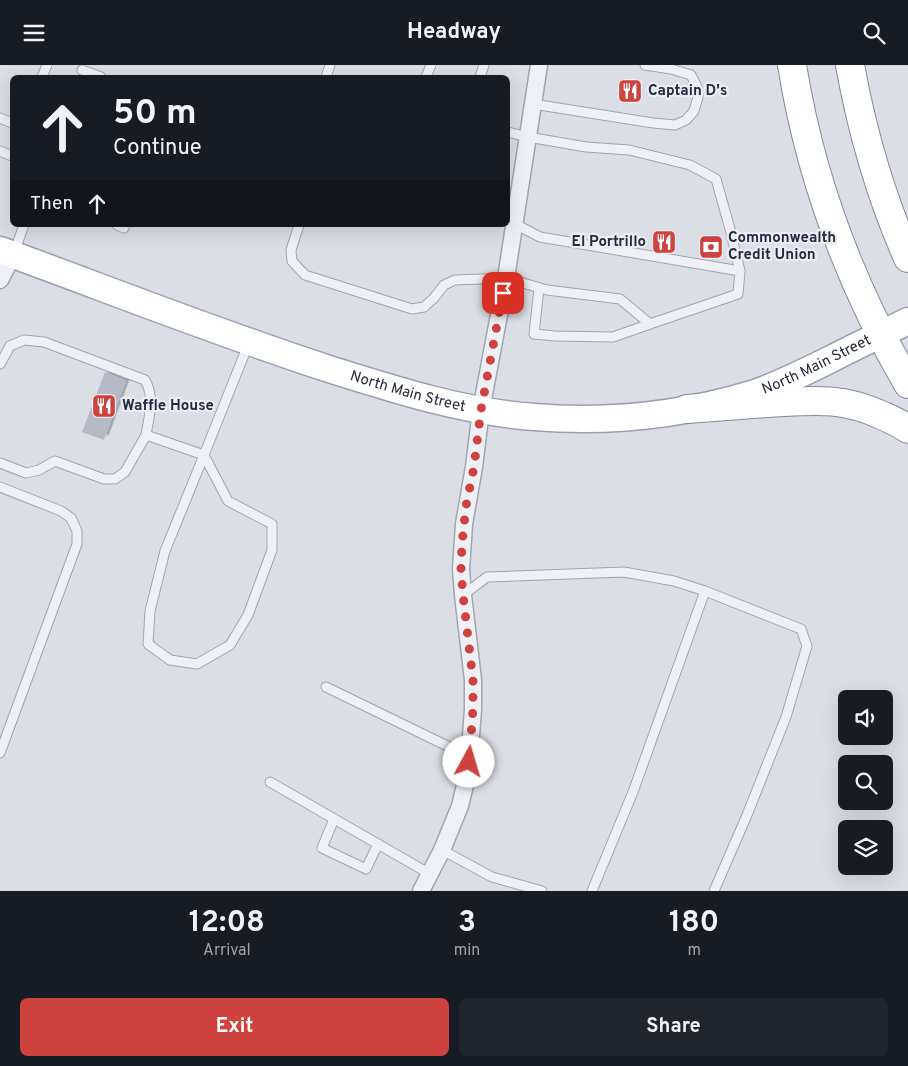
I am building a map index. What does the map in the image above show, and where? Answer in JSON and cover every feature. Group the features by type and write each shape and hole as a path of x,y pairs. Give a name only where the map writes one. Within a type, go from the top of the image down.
{"highway":[{"path":"792,65 806,130 824,197 848,263 881,334 908,384"},
{"path":"850,65 869,149 882,191 908,258"},
{"path":"687,409 815,400 838,401 869,409 908,429"}],"main road":[{"name":"North Main Street","path":"6,253 249,342 384,385 446,403 533,417 580,419 643,416 714,404 768,389 908,321"}],"street":[{"path":"421,891 442,850 460,806 470,757 473,680 461,569 464,524 481,410 506,278 539,65"},
{"path":"0,280 6,253"}],"lane":[{"path":"533,104 653,123 675,125 686,120 694,111 698,97 697,87 690,75 671,69 645,65"},
{"path":"81,71 94,75"},
{"path":"510,132 586,147 630,150 690,165 716,179 740,271 738,294 613,337 534,334 539,288"},
{"path":"514,224 540,237 740,271"},
{"path":"6,253 23,227"},
{"path":"298,227 291,250 292,261 305,275 412,309 424,307 444,285 455,280 506,278 547,290 620,299 650,324"},
{"path":"0,364 10,346 24,340 44,343 145,380 149,387 151,399 146,435 125,472 115,479 104,479 55,461 39,470 26,473 0,463"},
{"path":"146,435 204,455 228,501 272,524 272,550 248,615 230,645 197,663 170,660 148,644 150,611 165,551 204,455 249,342"},
{"path":"0,487 66,514 71,518 77,531 77,544 0,753"},
{"path":"463,595 487,577 624,572 674,581 705,591 801,629 807,646 786,717 714,891"},
{"path":"592,891 633,792 705,591"},
{"path":"326,687 470,757"},
{"path":"270,782 430,874"},
{"path":"334,819 322,848 366,869 378,844"},
{"path":"442,850 492,877 542,891"}],"building":[{"name":"Waffle House","path":"105,372 126,381 104,440 82,432"}],"place":[{"name":"Captain D's","path":"630,91"},
{"name":"El Portrillo","path":"664,242"},
{"name":"Commonwealth Credit Union","path":"711,247"},
{"name":"Waffle House","path":"104,406"}],"route":[{"path":"469,762 472,736 473,680 463,595 462,544 481,410 503,293"}]}
